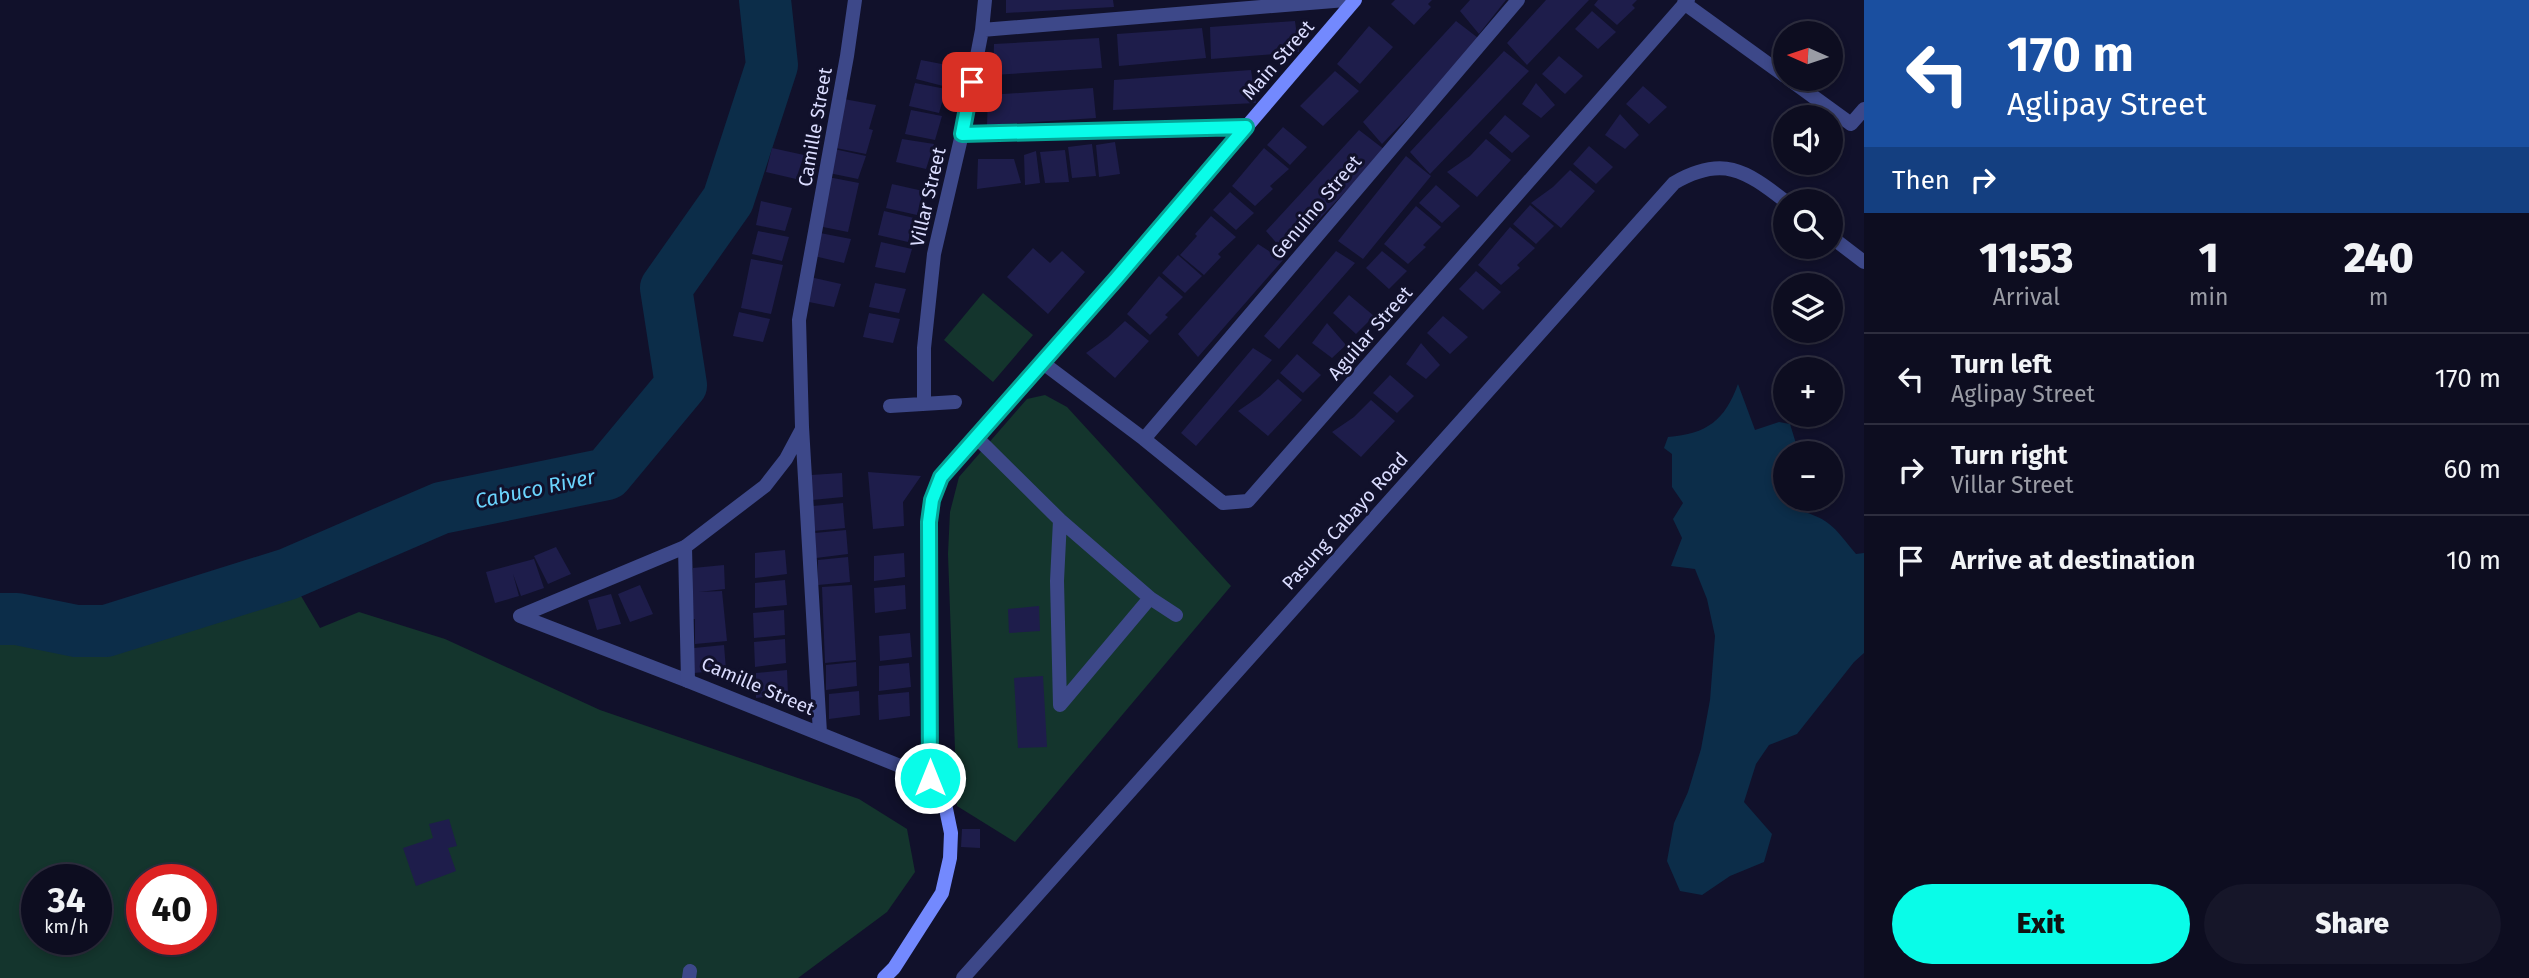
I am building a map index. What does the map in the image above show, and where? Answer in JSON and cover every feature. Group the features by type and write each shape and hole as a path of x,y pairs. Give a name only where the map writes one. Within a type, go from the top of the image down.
{"street":[{"name":"Camille Street","path":"820,733 802,427 799,320 855,0"},
{"name":"Villar Street","path":"924,404 924,348 934,254 962,134 982,30 985,0"},
{"path":"982,30 1346,0"},
{"name":"Main Street","path":"884,978 894,968 942,892 950,858 951,832 945,804 930,778 929,522 932,500 941,477 1043,363 1355,0"},
{"name":"Genuino Street","path":"1144,439 1518,0"},
{"path":"1686,1 1773,66"},
{"name":"Aguilar Street","path":"1043,363 1223,503 1248,501 1686,1"},
{"path":"1806,91 1851,124 1864,109"},
{"path":"962,134 1246,127"},
{"name":"Pasung Cabayo Road","path":"963,978 1674,183 1694,171 1721,168 1744,172 1773,193"},
{"path":"1843,246 1864,262"},
{"path":"890,406 956,402"},
{"name":"Camille Street","path":"802,427 786,459 765,486 685,547 688,681 930,778"},
{"path":"976,438 1060,520 1150,598 1176,615"},
{"path":"1060,520 1057,581 1060,705 1150,598"},
{"path":"685,547 520,616 688,681"}],"green space":[{"path":"983,293 1033,335 993,382 944,340"},
{"path":"1045,395 1067,407 1231,586 1015,842 957,806 948,554 950,512 959,477 1027,399"},
{"path":"288,574 320,628 359,612 445,639 600,710 859,799 907,829 915,872 887,912 798,978 0,978 0,619 17,619 76,631 106,631"}],"water":[{"path":"1738,384 1755,430 1773,424 1773,427 1791,427 1795,441 1773,441 1773,511 1799,511 1815,516 1830,524 1856,554 1864,553 1864,653 1797,734 1769,745 1756,764 1744,802 1772,834 1764,862 1730,876 1702,895 1680,891 1667,861 1674,823 1688,792 1701,749 1710,700 1715,636 1707,599 1695,569 1671,566 1682,538 1673,519 1683,503 1672,487 1672,454 1664,448 1668,437 1694,433 1713,423 1733,396"}],"building":[{"path":"1006,0 1113,0 1114,7 1006,13"},
{"path":"1395,0 1432,0 1428,4 1431,7 1414,25 1391,4"},
{"path":"1470,0 1506,0 1479,34 1460,11"},
{"path":"1546,0 1589,0 1527,65 1507,43"},
{"path":"1598,0 1637,0 1632,5 1635,8 1617,25 1594,5"},
{"path":"1592,11 1616,32 1598,49 1575,29"},
{"path":"1295,21 1299,52 1211,59 1210,27"},
{"path":"1456,21 1482,41 1382,144 1363,122"},
{"path":"1369,26 1393,47 1360,84 1337,64"},
{"path":"1202,28 1206,58 1119,66 1117,34"},
{"path":"1099,38 1102,68 993,75 994,44"},
{"path":"1504,51 1529,71 1430,174 1410,152"},
{"path":"1559,56 1583,76 1565,94 1542,74"},
{"path":"921,60 952,66 947,87 916,79"},
{"path":"1251,70 1256,103 1113,110 1114,80"},
{"path":"1335,71 1359,91 1323,126 1300,106"},
{"path":"915,83 946,89 939,113 909,106"},
{"path":"1536,83 1555,105 1541,118 1522,104"},
{"path":"1643,86 1667,107 1649,124 1626,104"},
{"path":"1093,88 1096,118 987,125 988,95"},
{"path":"844,99 876,105 866,154 836,148"},
{"path":"911,110 942,116 935,140 905,134"},
{"path":"1620,114 1639,135 1625,149 1605,135"},
{"path":"1505,115 1530,136 1512,153 1489,133"},
{"path":"1283,127 1307,147 1290,165 1267,145"},
{"path":"1359,130 1385,150 1286,254 1266,231"},
{"path":"902,139 934,144 926,169 896,162"},
{"path":"1486,139 1511,160 1477,197 1447,172 1470,156"},
{"path":"1115,142 1120,174 1099,177 1096,145"},
{"path":"1092,144 1096,176 1072,178 1068,147"},
{"path":"1589,146 1613,167 1596,184 1573,164"},
{"path":"772,148 804,155 796,179 766,172"},
{"path":"1264,148 1289,169 1270,186 1273,189 1255,206 1232,186"},
{"path":"834,149 866,156 858,179 829,173"},
{"path":"1065,150 1069,182 1045,183 1040,152"},
{"path":"1036,151 1040,183 1025,185 1024,155"},
{"path":"1406,156 1431,176 1363,259 1338,241"},
{"path":"978,159 1014,159 1021,183 977,189"},
{"path":"1570,170 1595,191 1561,228 1531,203"},
{"path":"828,177 859,183 848,232 818,226"},
{"path":"892,184 923,191 917,215 886,208"},
{"path":"1436,185 1460,206 1442,223 1419,203"},
{"path":"1230,192 1254,213 1236,230 1213,210"},
{"path":"761,201 792,208 785,231 756,225"},
{"path":"1530,205 1554,226 1536,244 1513,224"},
{"path":"1416,206 1441,227 1423,245 1426,247 1408,264 1384,244"},
{"path":"884,211 914,218 908,242 878,235"},
{"path":"1211,216 1236,237 1218,254 1221,257 1204,275 1180,255"},
{"path":"1510,227 1535,248 1517,265 1520,268 1501,285 1478,265"},
{"path":"758,231 789,237 782,261 752,254"},
{"path":"820,233 851,239 844,263 814,256"},
{"path":"881,242 912,249 905,273 875,267"},
{"path":"1258,244 1283,260 1198,357 1178,334"},
{"path":"1033,248 1050,263 1062,251 1085,272 1048,314 1007,277"},
{"path":"1336,251 1355,263 1279,349 1264,336"},
{"path":"1382,251 1407,271 1389,289 1366,268"},
{"path":"1178,255 1202,276 1185,293 1162,273"},
{"path":"751,259 783,265 771,314 741,308"},
{"path":"1476,271 1501,292 1483,310 1459,289"},
{"path":"1159,276 1183,297 1150,335 1127,314"},
{"path":"810,277 841,284 834,307 804,301"},
{"path":"875,283 906,289 899,313 869,307"},
{"path":"1349,295 1374,316 1356,334 1333,313"},
{"path":"739,312 770,319 763,342 733,336"},
{"path":"869,313 900,319 893,343 863,337"},
{"path":"1443,316 1468,337 1450,354 1427,333"},
{"path":"1125,321 1149,341 1115,378 1086,353"},
{"path":"1327,323 1346,345 1332,358 1312,343"},
{"path":"1421,343 1440,365 1426,379 1406,364"},
{"path":"1253,348 1272,360 1196,446 1181,433"},
{"path":"1297,354 1321,375 1303,393 1280,373"},
{"path":"1390,375 1414,396 1397,413 1373,393"},
{"path":"1278,379 1302,400 1268,436 1238,411"},
{"path":"1371,400 1395,421 1361,457 1332,432 1354,417"},
{"path":"868,472 921,476 903,502 904,526 873,529"},
{"path":"842,473 843,497 812,500 811,475"},
{"path":"843,503 845,528 813,531 813,506"},
{"path":"846,530 848,554 816,558 815,533"},
{"path":"556,547 571,574 548,584 534,556"},
{"path":"785,550 787,574 755,578 755,553"},
{"path":"904,553 905,577 874,581 874,556"},
{"path":"848,557 850,582 818,585 818,560"},
{"path":"534,559 544,588 521,596 513,574 519,596 495,603 486,572"},
{"path":"724,565 725,589 699,592 722,591 727,641 695,644 695,619 692,619 693,568"},
{"path":"785,580 787,605 755,608 755,583"},
{"path":"640,585 653,614 630,622 618,594"},
{"path":"852,585 856,660 825,663 822,587"},
{"path":"905,585 906,609 875,613 874,588"},
{"path":"611,594 621,624 597,630 588,600"},
{"path":"1039,606 1040,631 1009,633 1008,609"},
{"path":"784,610 785,635 754,638 753,613"},
{"path":"910,633 912,657 880,661 879,636"},
{"path":"785,639 786,663 755,667 754,642"},
{"path":"724,645 726,670 694,673 694,648"},
{"path":"856,662 857,686 826,690 826,665"},
{"path":"909,663 911,687 879,691 879,666"},
{"path":"787,670 788,694 756,698 756,673"},
{"path":"1043,676 1047,747 1018,748 1014,678"},
{"path":"859,691 860,715 829,719 829,694"},
{"path":"909,692 910,716 879,720 878,695"},
{"path":"449,819 457,846 448,848 456,871 416,886 403,848 433,838 429,824"},
{"path":"962,829 980,829 980,848 961,847"}],"waterway":[{"name":"Cabuco River","path":"0,619 17,619 76,631 106,631 288,574 441,508 607,474 681,385 666,288 728,200 772,65 765,0"}],"route":[{"path":"930,778 929,522 932,500 941,477 1246,127 962,134 972,82"}]}
